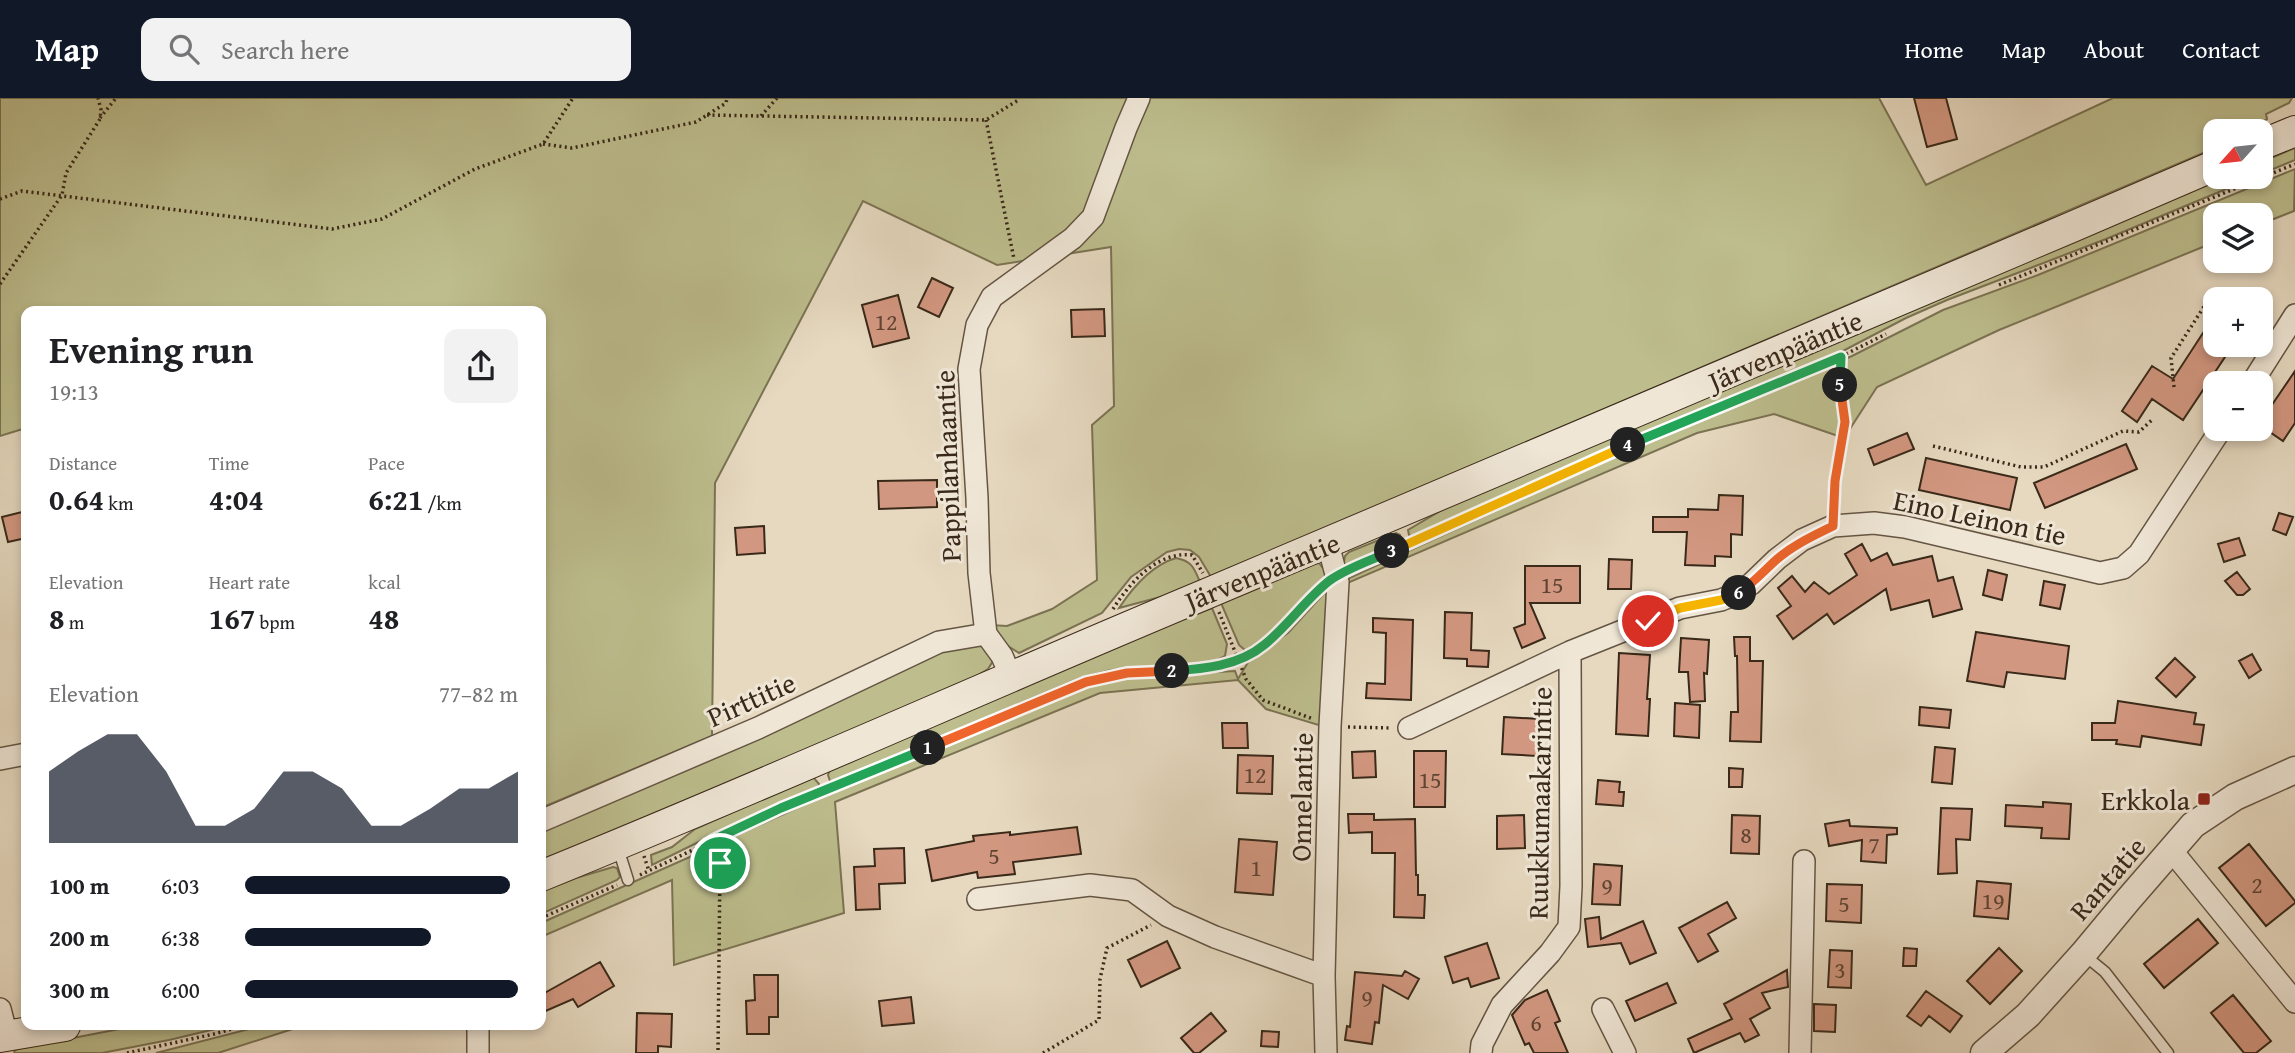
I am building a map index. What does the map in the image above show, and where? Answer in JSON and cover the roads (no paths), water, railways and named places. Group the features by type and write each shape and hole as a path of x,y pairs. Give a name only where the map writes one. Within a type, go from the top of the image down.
{"main road":[{"path":"2273,140 2295,131"},
{"name":"Järvenpääntie","path":"546,875 630,850 1011,677 2203,171"},
{"path":"3,1028 21,1027"}],"street":[{"name":"Pappilanhaantie","path":"1011,677 1002,656 986,635 979,573 969,369 977,325 992,297 1073,238 1093,217 1139,98"},
{"path":"2260,371 2295,315"},
{"name":"Eino Leinon tie","path":"1409,728 1570,652 1680,608 1721,600 1738,593 1802,540 1833,526 1874,523 1905,527 2100,573 2123,568 2138,554 2213,441"},
{"name":"Onnelantie","path":"1326,1053 1324,976 1330,726 1338,575 1328,544"},
{"name":"Pirttitie","path":"546,819 758,729 939,642 986,635"},
{"name":"Ruukkumaakarintie","path":"1481,1053 1482,1044 1502,1005 1550,953 1569,927 1570,652"},
{"path":"0,759 21,755"},
{"name":"Rantatie","path":"1984,1053 2028,1015 2084,954 2193,825 2235,797 2295,770"},
{"path":"2172,851 2295,1002"},
{"path":"1800,1053 1804,861"},
{"path":"978,899 1090,885 1132,890 1168,916 1214,937 1324,976"},
{"path":"1603,1010 1625,1053"},
{"path":"478,1030 478,1053"}],"lane":[{"path":"1833,526 1835,481 1845,422 1840,388"},
{"path":"628,880 630,850"},
{"path":"2084,954 2105,972 2168,1053"}],"place":[{"name":"Erkkola","path":"2204,799"}]}
